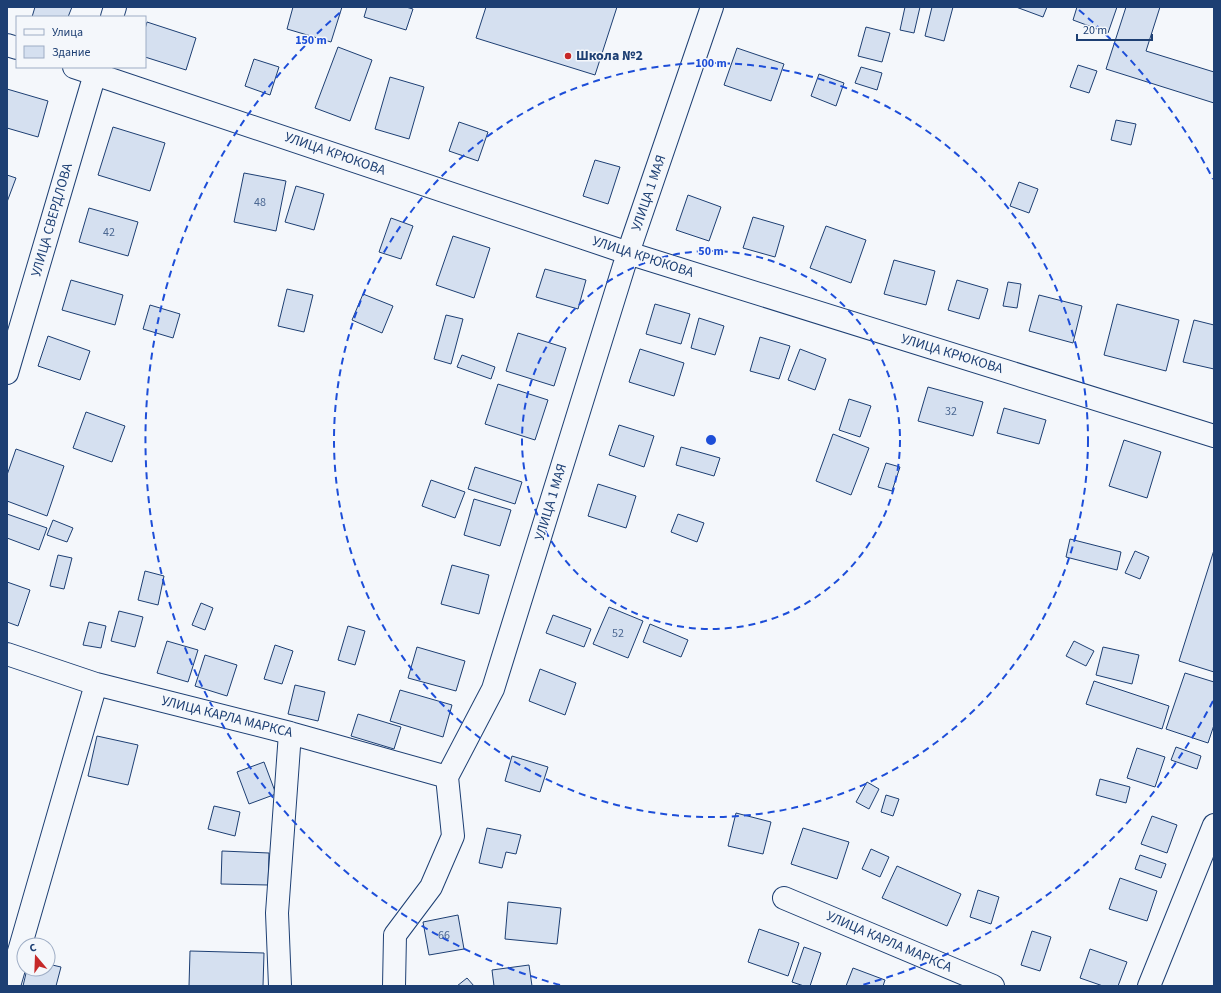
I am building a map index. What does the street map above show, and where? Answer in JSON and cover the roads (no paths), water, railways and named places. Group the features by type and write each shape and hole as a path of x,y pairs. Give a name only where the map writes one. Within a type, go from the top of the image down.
{"street":[{"name":"УЛИЦА 1 МАЯ","path":"448,777 494,689 628,253 712,7"},
{"name":"УЛИЦА КРЮКОВА","path":"81,68 96,70 628,253 1214,436"},
{"name":"УЛИЦА СВЕРДЛОВА","path":"7,374 96,70"},
{"name":"УЛИЦА КАРЛА МАРКСА","path":"7,654 96,684 290,733 448,777"},
{"path":"9,986 96,684"},
{"path":"280,986 277,913 290,733"},
{"path":"394,986 395,935 431,887 453,836 448,777"},
{"path":"1149,986 1214,825"},
{"name":"УЛИЦА КАРЛА МАРКСА","path":"784,898 993,986"}],"place":[{"name":"Школа №2","path":"568,56"}]}
